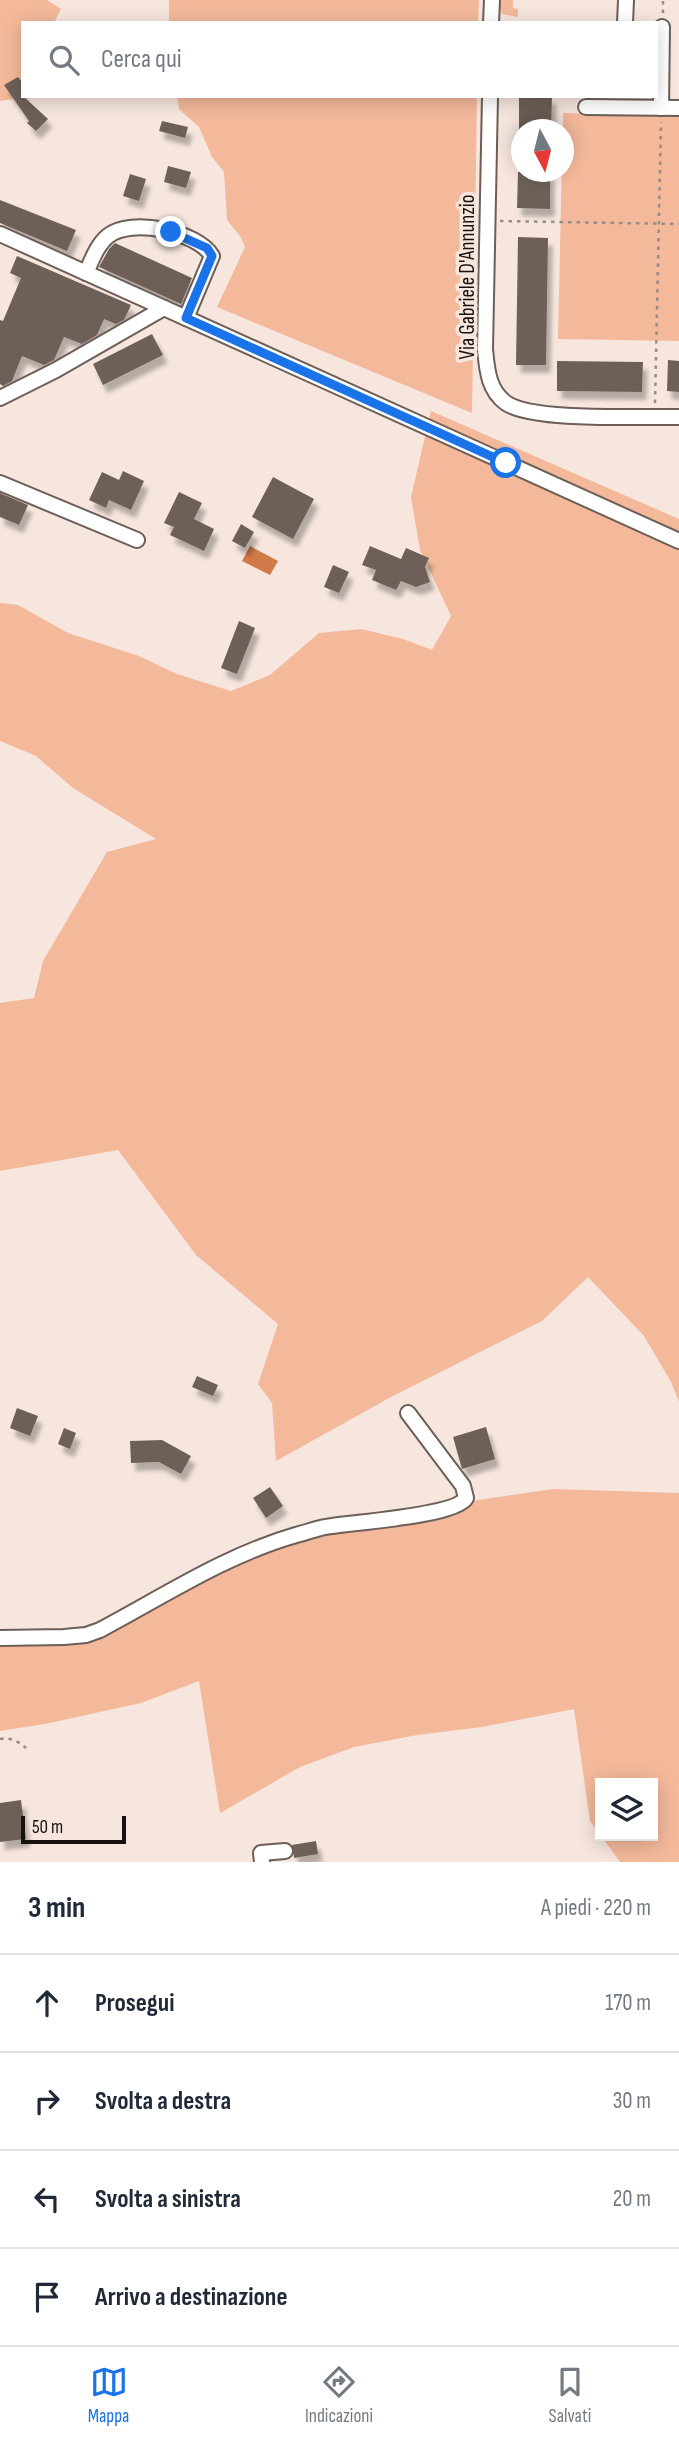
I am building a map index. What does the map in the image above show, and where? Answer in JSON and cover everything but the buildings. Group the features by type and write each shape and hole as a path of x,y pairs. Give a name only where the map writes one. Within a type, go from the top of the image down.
{"street":[{"path":"491,21 492,0"},
{"path":"625,21 626,0"},
{"path":"661,108 659,27 679,28"},
{"name":"Via Gabriele D'Annunzio","path":"490,98 486,356 490,381 499,397 509,405 539,413 679,417"},
{"path":"586,107 679,108"},
{"path":"86,273 99,245 110,233 126,228 144,226 171,232 197,243 207,248 212,256 186,318"},
{"path":"0,234 679,541"},
{"path":"0,398 56,370 164,308"},
{"path":"0,483 136,540"},
{"path":"0,1638 86,1635 247,1551 329,1526 444,1510 464,1502 466,1498 463,1486 408,1413"},
{"path":"262,1862 261,1853 285,1851"}],"path":[{"path":"655,416 661,108"},
{"path":"487,220 679,224"},
{"path":"0,1739 19,1742 26,1748"}],"shaded area":[{"path":"0,0 47,0 61,9 55,21 21,21 21,96 0,101"},
{"path":"169,0 479,0 478,21 169,21"},
{"path":"499,0 513,0 513,8 518,9 518,17 502,14"},
{"path":"177,98 477,98 472,413 217,307 245,247 227,220 224,172 212,157 199,127 179,109"},
{"path":"563,113 679,116 679,341 558,339 561,182 574,182 574,119 563,119"},
{"path":"431,411 679,519 679,1402 671,1382 644,1336 588,1277 542,1321 391,1397 276,1461 272,1403 258,1384 278,1324 196,1255 118,1150 0,1171 0,1003 34,998 43,961 107,852 156,839 73,788 36,756 0,741 0,603 18,605 68,633 139,656 177,674 231,691 270,675 319,633 361,629 403,639 432,650 451,616 420,550 411,497"},
{"path":"250,546 278,561 270,575 242,561"},
{"path":"553,1489 679,1493 679,1862 620,1862 605,1841 658,1841 658,1778 595,1778 595,1828 590,1821 574,1709 354,1747 300,1767 220,1813 199,1681 141,1703 0,1731 0,1638 86,1635 247,1551 464,1502"}],"route":[{"path":"171,232 207,248 212,256 186,318 506,463"}]}
